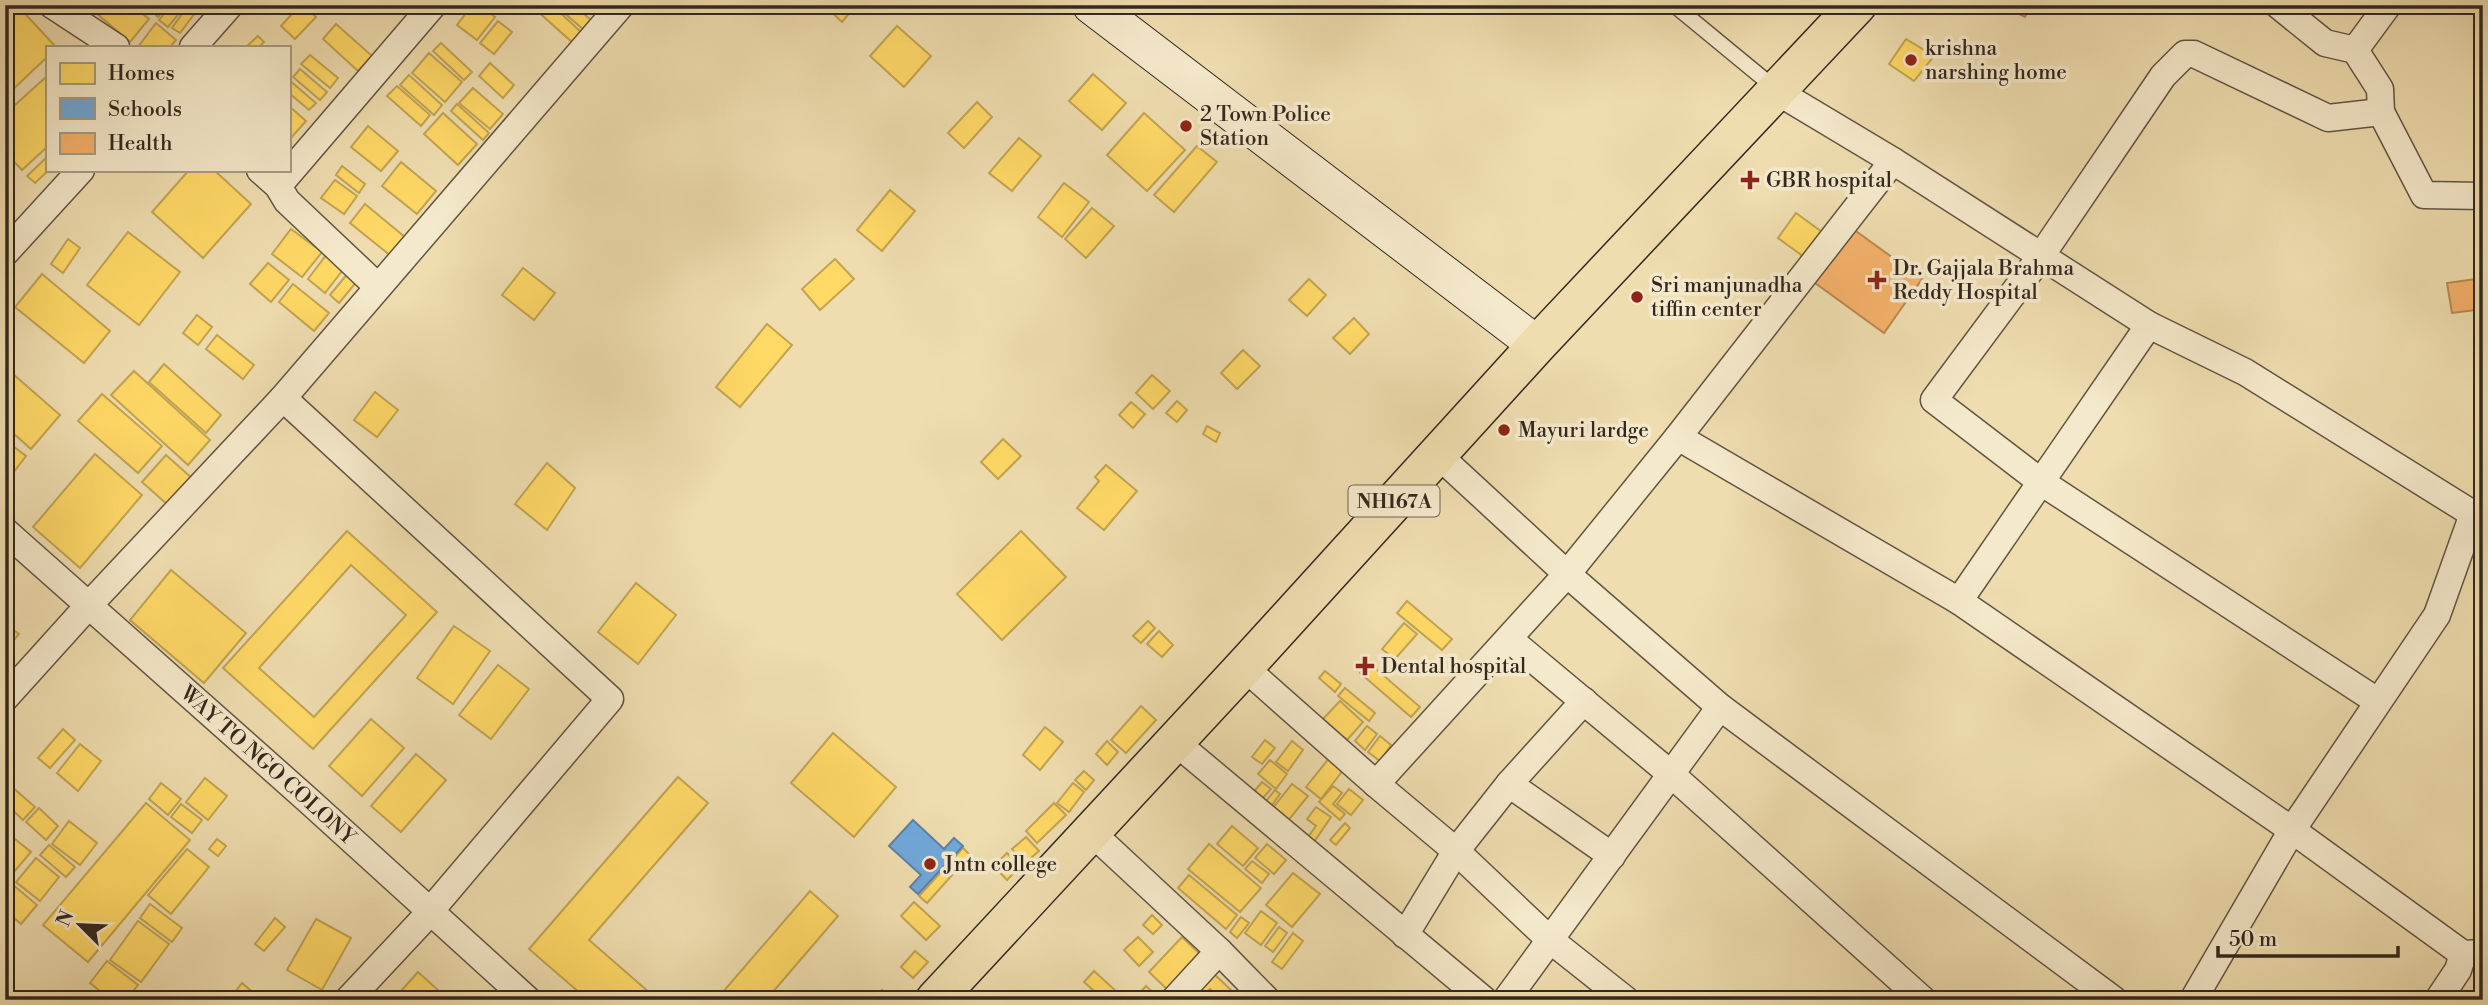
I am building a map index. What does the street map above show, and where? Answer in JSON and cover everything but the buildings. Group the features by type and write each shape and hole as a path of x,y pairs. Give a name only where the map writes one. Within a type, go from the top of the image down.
{"highway":[{"name":"NH167A","path":"935,1000 1244,667 1537,345 1857,5"}],"street":[{"path":"193,46 230,5"},
{"path":"290,156 433,5"},
{"path":"5,698 282,398 621,5"},
{"path":"1091,5 1537,345"},
{"path":"2278,5 2325,43 2355,50 2380,89 2381,112 2424,195 2483,197"},
{"path":"2355,50 2388,5"},
{"path":"56,6 115,46"},
{"path":"2378,701 2041,482 1934,400 2041,256 2164,76 2185,54 2194,54 2215,63 2328,118 2381,112"},
{"path":"1777,90 2149,325 2245,372 2478,514 2437,615 2292,830 2193,1000"},
{"path":"1376,784 1567,574 1678,437 1893,161"},
{"path":"5,253 79,172"},
{"path":"269,178 287,201 378,287"},
{"path":"1959,601 2149,325"},
{"path":"282,398 610,699 430,911 348,1000"},
{"path":"1678,437 1959,601 2473,953 2438,1000"},
{"path":"1437,454 1567,574 1720,707 2114,1000"},
{"name":"WAY TO NGO COLONY","path":"5,531 528,1000"},
{"path":"1508,639 1672,775 1923,1000"},
{"path":"1244,667 1456,851 1549,939 1626,1000"},
{"path":"1405,935 1456,851 1509,784 1584,701"},
{"path":"1506,1000 1720,707"},
{"path":"1174,741 1484,1000"},
{"path":"1509,784 1612,856"},
{"path":"1091,832 1219,951 1267,1000"},
{"path":"1174,1000 1219,951"}],"lane":[{"path":"1674,5 1777,90"}],"place":[{"name":"krishna narshing home","path":"1911,60"},
{"name":"2 Town Police Station","path":"1186,126"},
{"name":"GBR hospital","path":"1750,180"},
{"name":"Dr. Gajjala Brahma Reddy Hospital","path":"1877,280"},
{"name":"Sri manjunadha tiffin center","path":"1637,297"},
{"name":"Mayuri lardge","path":"1504,430"},
{"name":"Dental hospital","path":"1365,666"},
{"name":"Jntn college","path":"930,864"}]}
